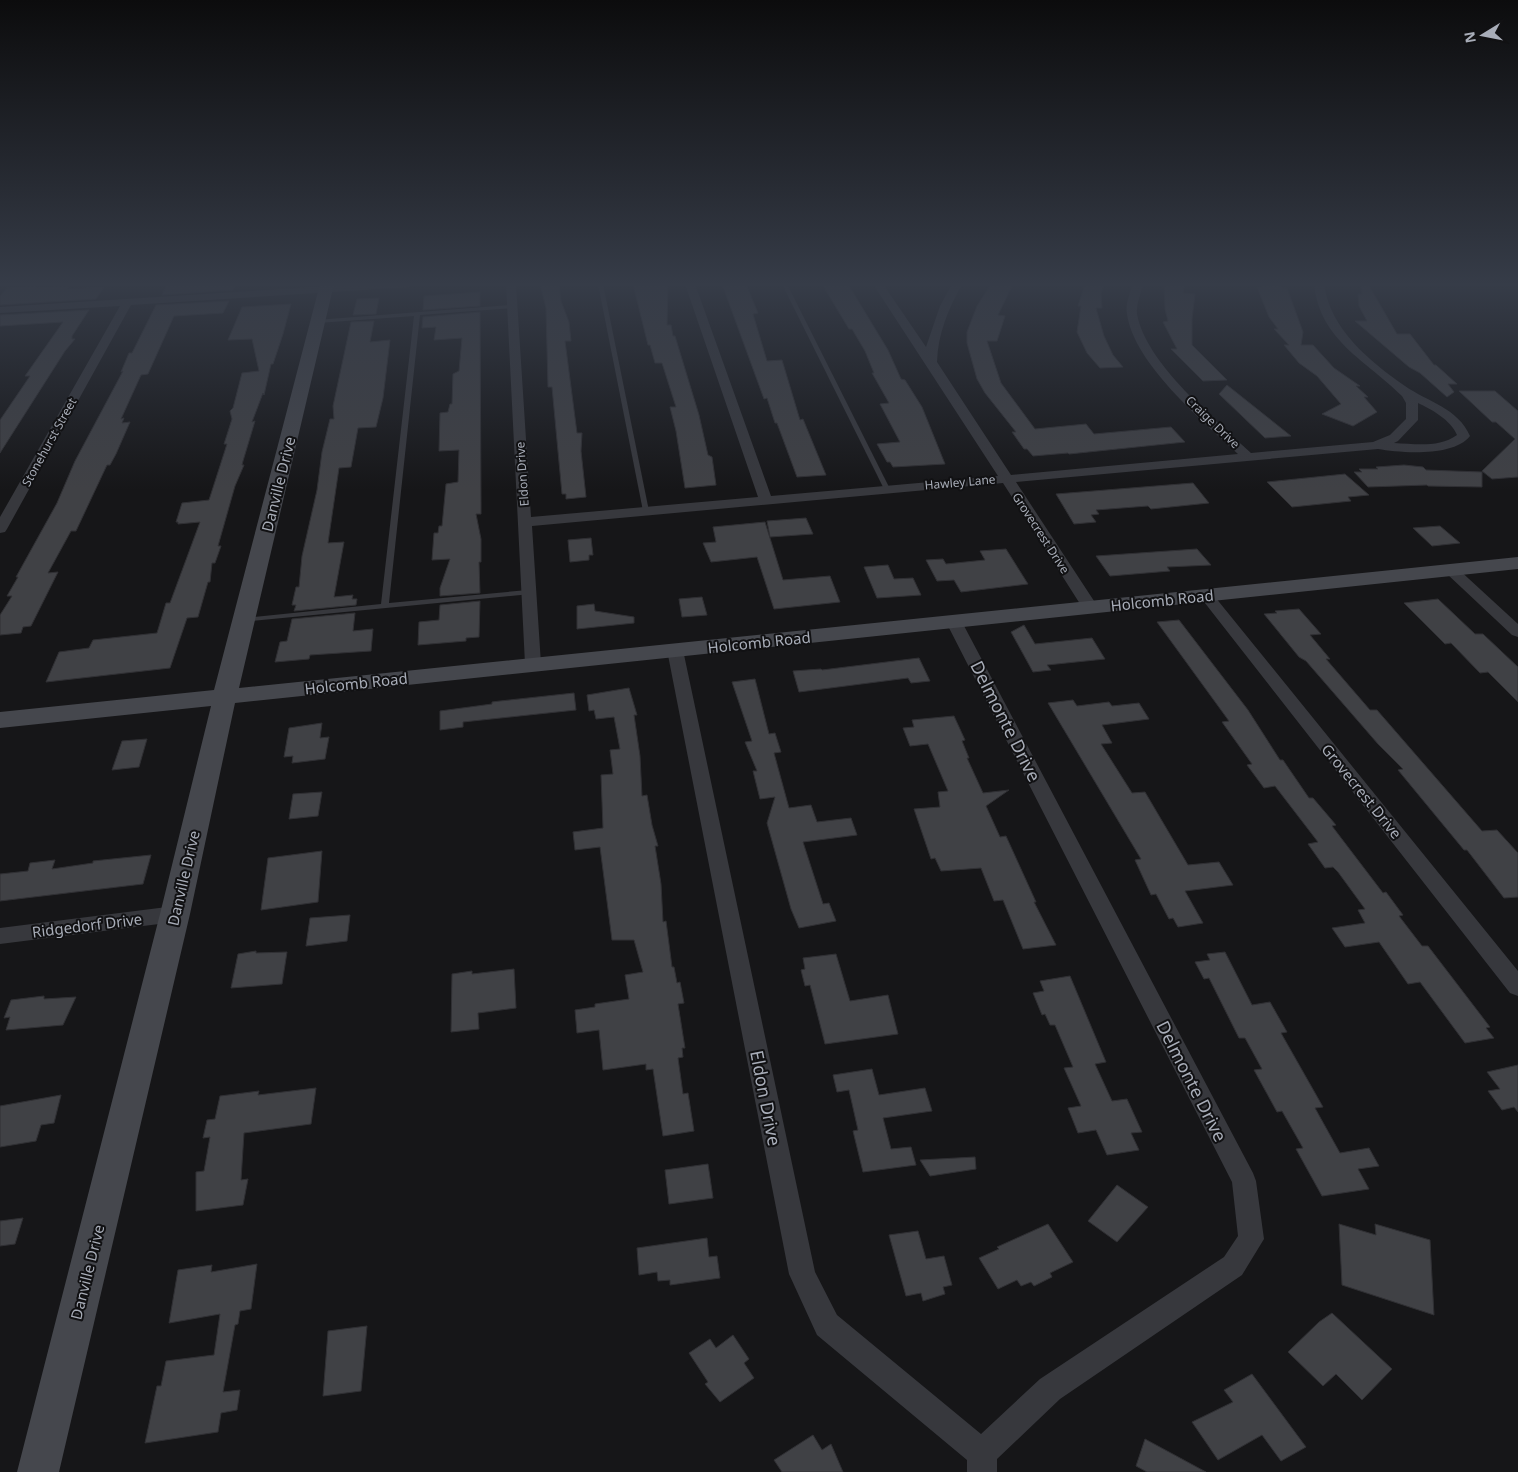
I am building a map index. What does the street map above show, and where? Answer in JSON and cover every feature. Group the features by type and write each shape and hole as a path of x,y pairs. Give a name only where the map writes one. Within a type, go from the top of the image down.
{"street":[{"name":"Stonehurst Street","path":"0,529 99,353"},
{"name":"Danville Drive","path":"38,1472 175,914 225,696 310,353"},
{"name":"Eldon Drive","path":"515,353 533,664"},
{"path":"714,353 766,500"},
{"name":"Grovecrest Drive","path":"925,353 1004,478 1090,607"},
{"path":"931,353 931,362"},
{"name":"Craige Drive","path":"1147,353 1199,409 1248,457"},
{"path":"1357,353 1399,388 1454,420 1462,428 1464,436 1458,442 1432,447 1375,446"},
{"name":"Hawley Lane","path":"525,522 1375,446 1394,438 1412,420 1411,402 1399,388"},
{"name":"Holcomb Road","path":"0,720 1518,563"},
{"path":"1451,570 1518,632"},
{"name":"Grovecrest Drive","path":"1206,595 1518,987"},
{"name":"Delmonte Drive","path":"954,622 1244,1181 1251,1239 1233,1266 1050,1389 982,1462"},
{"name":"Eldon Drive","path":"675,650 802,1274 828,1325 982,1462"},
{"name":"Ridgedorf Drive","path":"0,936 175,914"}],"lane":[{"path":"385,605 413,353"},
{"path":"614,353 646,511"},
{"path":"818,353 886,489"},
{"path":"244,620 528,592"}],"building":[{"path":"41,353 64,353 0,453 0,420 30,376 25,376"},
{"path":"129,353 158,353 148,374 141,375 121,419 124,418 122,423 130,422 116,454 110,465 107,465 76,531 71,531 48,573 58,572 31,626 23,627 21,633 0,635 0,615 12,596 7,596 57,503 75,461 123,371 121,372"},
{"path":"255,353 277,353 273,364 271,364 264,395 263,393 252,422 255,421 242,465 244,465 235,486 218,546 221,546 215,563 212,563 210,582 208,582 198,617 187,618 170,668 46,682 59,652 89,648 93,640 157,633 166,603 170,603 200,522 178,524 176,522 182,503 209,500 227,444 224,444 232,419 230,411 233,408 242,373 259,371"},
{"path":"344,353 388,353 383,398 376,427 358,428 351,467 339,468 328,543 344,542 334,597 353,595 352,599 357,599 356,605 294,611 296,605 292,605 296,587 299,587 302,556 317,490 322,452 330,419 334,419 333,406"},
{"path":"461,353 480,353 481,514 476,514 481,539 481,562 479,562 480,593 440,596 440,588 450,559 432,560 434,533 438,533 439,526 442,526 446,484 458,482 459,450 439,451 440,413 448,412 450,404 452,404 453,374 459,371"},
{"path":"547,353 567,353 577,433 582,433 581,451 586,497 566,499 566,494 562,494 552,387 548,387"},
{"path":"652,353 680,353 699,415 708,455 712,457 716,485 685,488 676,431 670,407 676,407 662,363 655,363"},
{"path":"747,353 765,353 767,361 782,360 800,420 803,419 826,475 797,477 767,398 764,399"},
{"path":"866,353 889,353 901,379 905,380 922,407 945,464 893,467 890,462 887,462 877,444 900,442 880,404 889,403 872,373 874,373"},
{"path":"970,353 991,353 1001,383 1035,429 1086,424 1094,434 1171,427 1185,442 1033,456 1027,449 1024,449 1012,432 1016,432 985,393 977,379"},
{"path":"1087,353 1112,353 1123,367 1100,368"},
{"path":"1175,353 1200,353 1227,380 1203,381"},
{"path":"1290,353 1320,353 1334,368 1360,386 1356,386 1368,397 1364,397 1377,412 1353,426 1322,414 1341,404 1317,376 1299,363"},
{"path":"1392,353 1424,353 1434,365 1457,384 1448,384 1454,392 1447,397 1420,373 1409,367"},
{"path":"1227,385 1291,436 1265,438 1219,394"},
{"path":"1459,391 1495,391 1518,411 1518,477 1492,479 1482,471 1515,439 1496,422 1492,422"},
{"path":"1404,465 1423,467 1426,470 1482,472 1482,487 1427,485 1368,487 1354,472 1362,472 1359,469 1378,469 1376,467"},
{"path":"1345,474 1369,495 1348,497 1351,501 1292,507 1267,482"},
{"path":"1193,483 1209,503 1151,509 1148,506 1096,510 1099,514 1091,515 1096,522 1074,524 1056,494"},
{"path":"806,518 813,534 770,537 767,521"},
{"path":"765,522 783,580 830,576 840,602 774,609 757,557 711,562 703,543 716,542 713,527"},
{"path":"1440,526 1460,543 1432,546 1413,528"},
{"path":"591,538 593,555 589,555 589,560 570,562 568,540"},
{"path":"1006,549 1028,584 961,592 954,580 937,581 926,560 943,559 946,564 985,560 980,551"},
{"path":"1197,549 1211,565 1167,567 1170,571 1110,576 1096,556"},
{"path":"888,565 894,579 913,578 921,595 877,598 864,567"},
{"path":"702,597 707,615 682,617 679,599"},
{"path":"1438,599 1475,634 1483,634 1518,667 1518,702 1488,672 1480,673 1451,643 1445,644 1404,603"},
{"path":"480,601 479,637 466,638 466,641 418,645 419,622 439,620 440,605"},
{"path":"594,604 595,611 634,617 634,623 577,629 577,606"},
{"path":"1299,609 1321,634 1310,635 1330,659 1326,659 1370,710 1377,710 1482,831 1497,830 1518,853 1518,897 1504,898 1467,850 1464,850 1398,770 1403,769 1378,744 1306,661 1299,657 1264,614"},
{"path":"355,613 353,631 373,629 371,651 310,655 309,659 275,662 280,642 287,641 292,619"},
{"path":"1179,620 1248,710 1280,760 1283,760 1309,798 1313,798 1336,825 1332,826 1383,893 1386,892 1403,915 1399,916 1422,946 1428,946 1490,1027 1486,1028 1494,1038 1465,1043 1420,982 1408,984 1379,942 1345,947 1332,928 1365,923 1358,910 1365,909 1338,872 1333,867 1325,868 1308,844 1318,842 1275,786 1264,788 1247,765 1252,764 1222,722 1229,721 1157,622"},
{"path":"1024,625 1035,644 1092,638 1105,659 1047,665 1051,670 1033,672 1011,632"},
{"path":"919,658 930,681 911,683 908,678 799,692 793,671 822,670"},
{"path":"755,679 769,734 775,733 781,752 774,753 789,808 811,805 817,822 851,818 857,835 803,842 823,904 829,903 836,921 799,928 791,909 767,823 775,797 760,799 753,771 757,771 745,742 752,741 732,682"},
{"path":"629,688 637,715 634,715 640,756 642,796 647,795 658,846 655,846 661,884 663,922 666,921 672,967 674,967 677,983 680,982 684,1003 678,1004 685,1048 682,1048 683,1057 678,1058 683,1094 688,1093 694,1131 663,1136 653,1069 646,1070 646,1064 603,1070 599,1030 577,1033 575,1010 595,1007 595,1004 629,999 625,975 643,972 634,940 612,940 600,847 575,850 573,832 603,828 601,775 613,774 610,750 620,749 614,717 596,719 594,710 589,711 587,695"},
{"path":"574,693 576,710 463,722 463,727 440,730 440,711 492,704 492,702"},
{"path":"1073,700 1077,706 1109,702 1112,706 1139,703 1149,719 1102,725 1112,743 1101,744 1132,793 1145,792 1188,865 1219,862 1233,885 1185,891 1203,923 1178,927 1173,918 1169,919 1156,894 1151,895 1135,860 1141,859 1048,703"},
{"path":"954,716 965,740 962,741 969,758 967,758 983,793 1009,790 986,806 1000,837 1006,836 1036,902 1034,902 1056,945 1023,949 1003,900 994,901 981,868 941,871 935,858 931,859 914,809 940,807 938,792 948,791 928,744 910,746 903,728 914,727 912,720"},
{"path":"322,723 320,738 329,737 325,759 292,763 293,756 284,757 289,728"},
{"path":"147,739 139,767 112,770 122,741"},
{"path":"322,792 318,816 289,819 293,794"},
{"path":"322,851 318,902 261,910 268,858"},
{"path":"151,855 143,884 0,901 0,874 28,871 30,863 55,860 52,869 93,863 93,861"},
{"path":"350,915 347,941 306,946 310,918"},
{"path":"256,951 256,953 287,952 282,984 231,988 238,954"},
{"path":"1225,952 1252,1005 1270,1002 1287,1032 1281,1033 1323,1107 1315,1108 1340,1153 1369,1148 1379,1166 1358,1169 1369,1189 1322,1196 1296,1149 1303,1148 1282,1111 1277,1112 1254,1070 1262,1069 1245,1038 1239,1038 1209,978 1204,979 1195,962 1210,960 1207,954"},
{"path":"836,954 850,1001 888,995 898,1034 825,1044 810,985 805,986 801,970 805,969 803,958"},
{"path":"514,969 516,1008 478,1013 479,1029 451,1032 452,974 472,971 472,974"},
{"path":"1070,976 1106,1062 1095,1064 1112,1101 1127,1099 1142,1132 1131,1133 1139,1150 1107,1155 1096,1130 1078,1133 1068,1108 1081,1106 1064,1068 1073,1067 1055,1025 1050,1025 1045,1014 1042,1015 1033,993 1044,991 1040,981"},
{"path":"44,996 44,999 76,997 63,1025 6,1030 10,1017 4,1018 11,1000"},
{"path":"1518,1065 1518,1112 1514,1107 1502,1110 1488,1091 1500,1089 1487,1072"},
{"path":"872,1069 879,1095 925,1088 932,1111 883,1118 891,1149 911,1147 916,1165 863,1172 853,1131 858,1130 849,1090 837,1092 833,1075"},
{"path":"316,1088 311,1124 244,1133 241,1180 248,1179 243,1205 196,1211 196,1172 204,1171 210,1137 203,1138 207,1120 215,1119 220,1096 259,1091 258,1095"},
{"path":"61,1095 54,1123 41,1125 36,1141 0,1147 0,1106"},
{"path":"975,1157 976,1169 930,1176 920,1160"},
{"path":"708,1164 713,1198 669,1204 665,1170"},
{"path":"1117,1185 1148,1207 1117,1242 1088,1221"},
{"path":"23,1218 15,1244 0,1246 0,1221"},
{"path":"1048,1224 1073,1262 1050,1273 1052,1277 1034,1286 1031,1282 1021,1286 1017,1280 998,1289 979,1258 999,1249 997,1247"},
{"path":"1339,1224 1376,1235 1375,1224 1430,1240 1434,1315 1342,1285"},
{"path":"918,1231 926,1259 944,1256 952,1285 943,1287 945,1294 923,1301 921,1293 906,1296 889,1235"},
{"path":"707,1238 709,1257 717,1256 720,1278 670,1285 670,1280 658,1281 657,1272 639,1275 637,1248"},
{"path":"257,1264 251,1309 240,1311 238,1324 235,1325 223,1392 240,1390 237,1410 221,1413 218,1432 145,1443 157,1386 161,1386 166,1361 214,1355 220,1314 169,1323 178,1270 212,1265 211,1272"},
{"path":"1332,1313 1392,1369 1362,1400 1336,1374 1323,1386 1288,1352 1319,1322"},
{"path":"367,1326 361,1391 323,1396 328,1331"},
{"path":"733,1335 749,1359 744,1363 754,1378 720,1402 705,1384 708,1382 689,1353 710,1339 716,1348"},
{"path":"1252,1374 1306,1447 1281,1461 1262,1435 1218,1460 1192,1422 1233,1402 1224,1390"},
{"path":"813,1435 822,1450 831,1444 843,1472 782,1472 774,1460"},
{"path":"1145,1439 1206,1472 1147,1472 1136,1466"}]}
